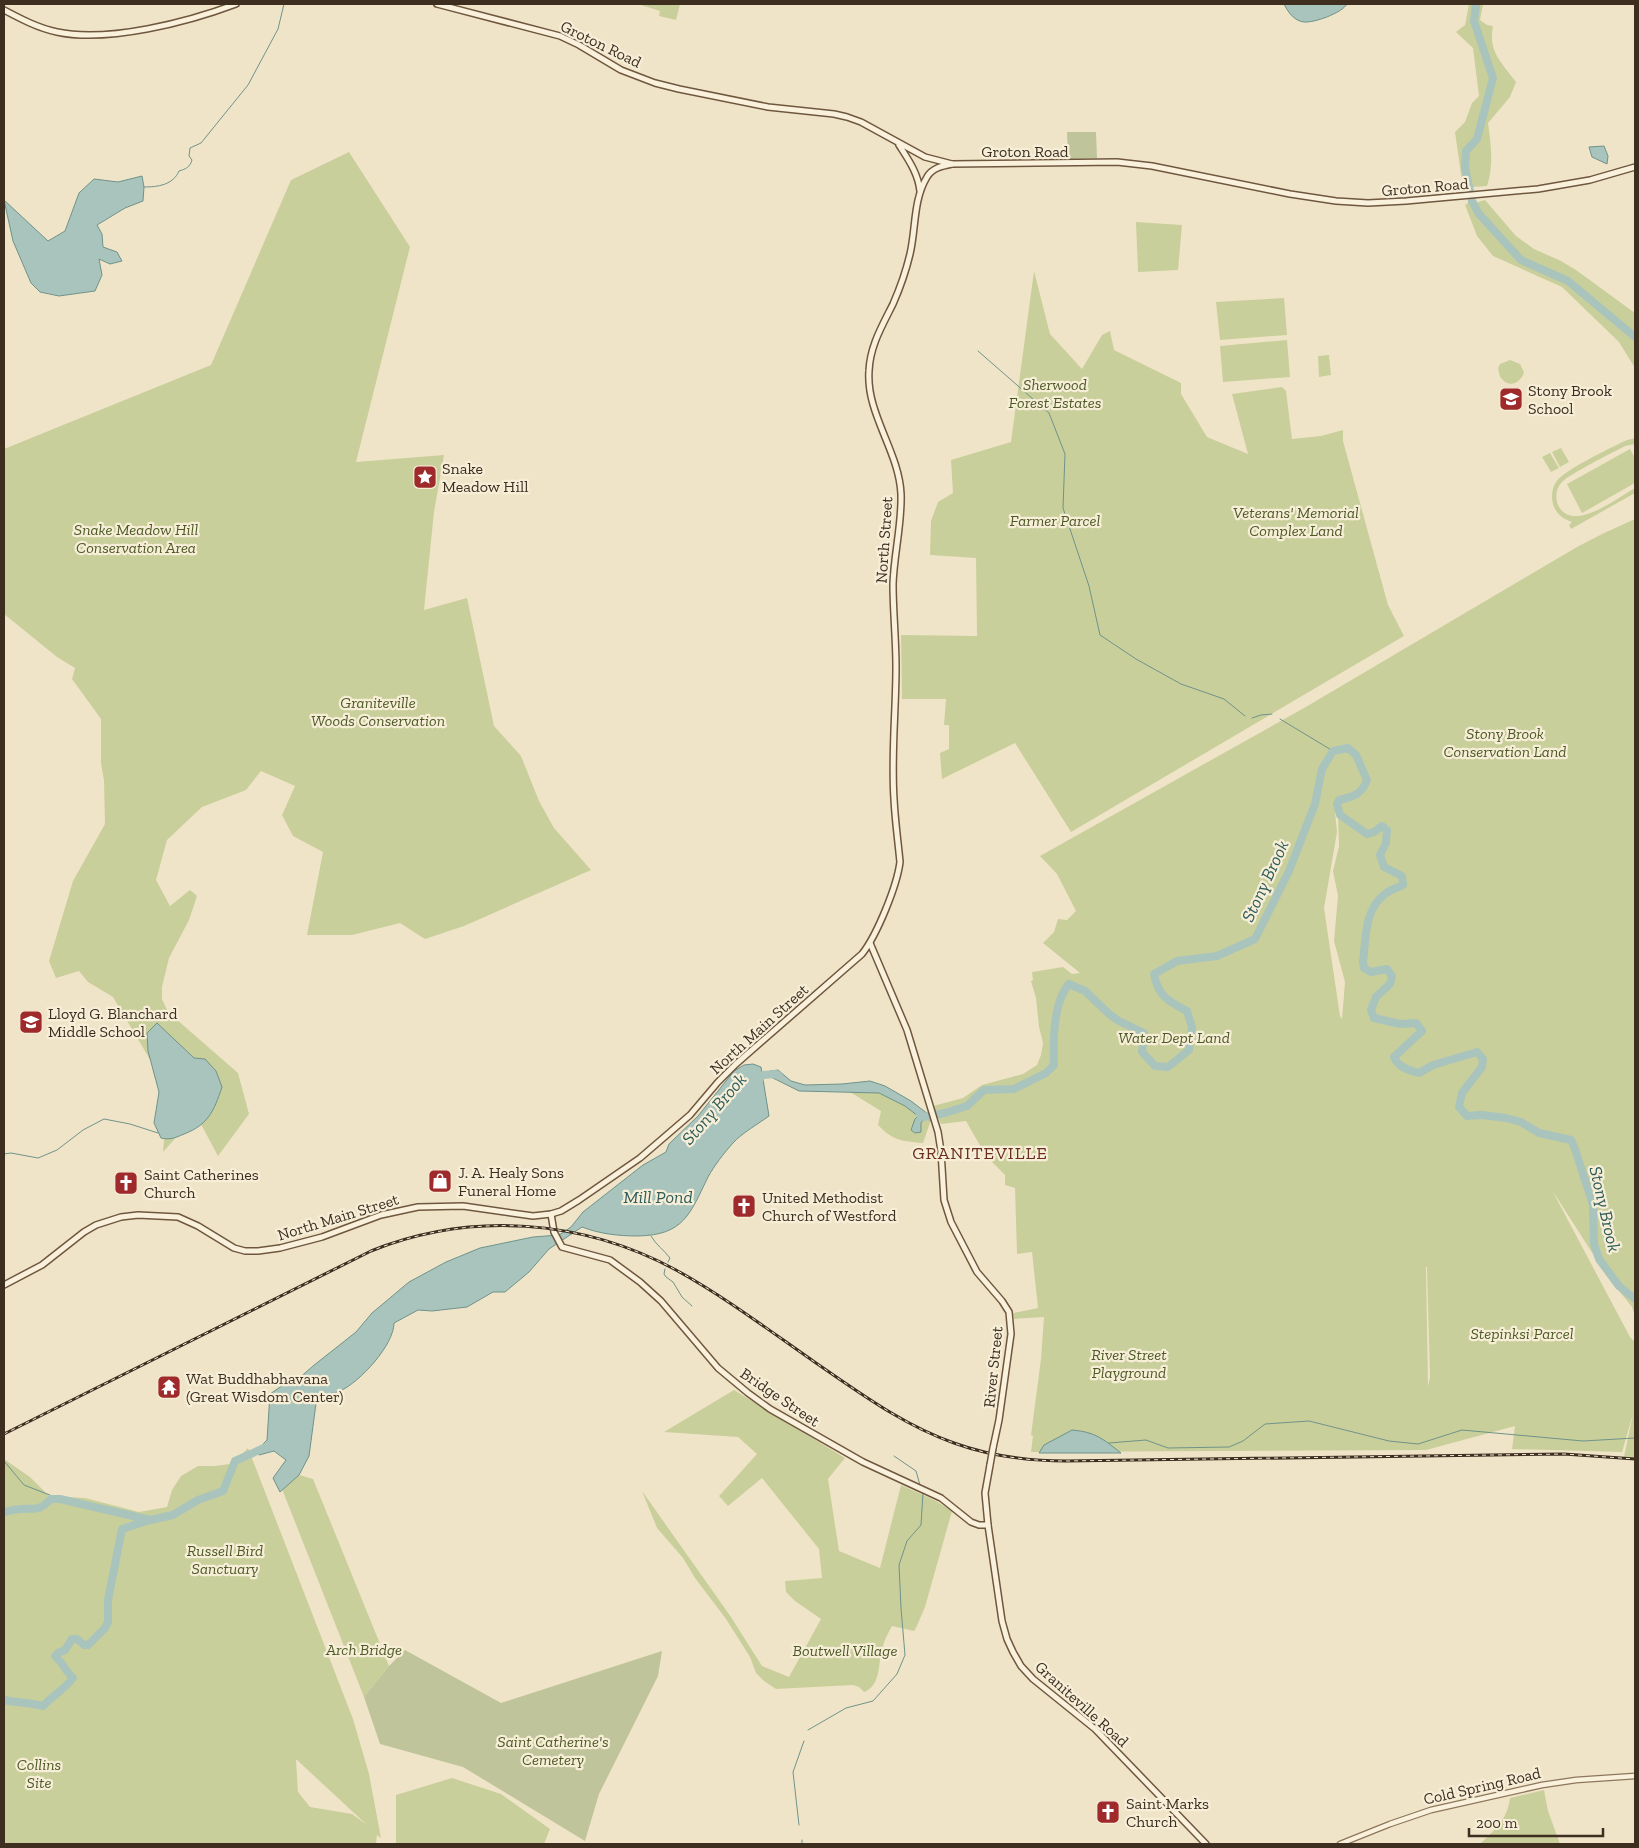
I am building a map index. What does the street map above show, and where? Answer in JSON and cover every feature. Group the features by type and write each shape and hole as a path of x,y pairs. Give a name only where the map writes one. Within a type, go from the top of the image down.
{"main road":[{"path":"4,10 54,32 101,34 138,30 196,17 236,4"},
{"name":"Groton Road","path":"436,4 560,36 621,70 660,84 768,107 834,114 861,122 925,157 952,164 1117,162 1157,167 1290,194 1336,201 1374,203 1544,188 1590,180 1635,166"},
{"path":"897,142 915,172 920,194"},
{"name":"North Street","path":"870,943 894,885 900,862 894,798 896,668 893,586 901,494 898,476 869,392 869,371 874,342 893,304 905,272 920,194 926,178 932,171 952,164"},
{"name":"River Street","path":"870,943 902,1016 934,1121 940,1144 944,1200 951,1222 976,1272 1002,1301 1010,1316 1010,1345 986,1493 988,1525"},
{"name":"North Main Street","path":"6,1284 42,1265 90,1229 121,1217 138,1215 178,1217 198,1226 234,1248 245,1251 258,1251 280,1248 327,1236 381,1215 418,1207 463,1206 532,1216 551,1214 579,1200 640,1158 690,1115 736,1064 858,958 870,943"},
{"name":"Bridge Street","path":"551,1214 555,1234 562,1247 610,1260 640,1282 661,1300 718,1368 770,1409 863,1462 941,1498 971,1522 988,1525"},
{"name":"Graniteville Road","path":"988,1525 1004,1630 1021,1666 1040,1686 1101,1734 1206,1844"}],"street":[{"name":"Cold Spring Road","path":"1340,1844 1431,1810 1542,1785 1576,1780 1635,1776"}],"green space":[{"path":"638,4 680,4 676,20 659,16 660,11"},
{"path":"1469,4 1483,4 1480,20 1487,25 1493,26 1492,42 1494,49 1516,82 1510,97 1488,123 1491,163 1487,186 1473,187 1471,192 1463,188 1455,132 1465,122 1472,103 1479,96 1473,48 1456,32 1465,25"},
{"path":"1067,132 1096,132 1097,158 1068,159"},
{"path":"349,152 410,247 356,462 444,455 434,512 424,610 467,598 494,726 521,756 539,801 554,828 591,870 464,926 425,939 400,923 352,935 307,935 323,852 293,836 282,815 295,786 261,771 246,790 202,807 167,840 156,880 170,906 190,890 197,896 189,920 169,958 162,987 162,999 168,1012 238,1073 249,1114 218,1156 196,1115 163,1152 168,1090 113,997 88,982 79,971 56,978 49,961 73,881 105,824 104,781 101,763 101,719 72,679 75,668 57,657 4,614 4,449 211,365 291,180"},
{"path":"1485,200 1516,236 1534,249 1576,270 1635,313 1635,368 1619,342 1562,287 1493,256 1477,236 1465,205 1471,201 1475,203"},
{"path":"1136,222 1182,225 1178,270 1138,272"},
{"path":"1034,271 1050,334 1082,369 1102,335 1110,331 1114,350 1181,383 1181,394 1207,437 1248,454 1232,394 1282,387 1286,391 1292,439 1321,436 1343,430 1343,441 1388,605 1404,636 1071,832 1015,743 942,779 940,753 949,749 949,725 944,725 946,699 902,699 901,635 977,636 976,558 930,555 931,521 938,502 953,493 951,460 1011,442"},
{"path":"1284,298 1287,335 1220,340 1216,302"},
{"path":"1287,340 1290,377 1223,382 1220,346"},
{"path":"1329,355 1331,375 1319,377 1318,356"},
{"path":"1510,360 1520,364 1524,372 1518,381 1508,384 1501,378 1498,368 1500,364"},
{"path":"1635,438 1635,444 1625,446 1591,464 1573,474 1559,485 1556,494 1558,505 1565,513 1573,516 1595,511 1635,488 1635,493 1571,529 1569,525 1572,522 1560,516 1553,504 1552,493 1556,482 1568,471 1589,459 1627,440"},
{"path":"1561,448 1569,462 1560,467 1552,452"},
{"path":"1630,449 1635,458 1635,483 1582,513 1567,484"},
{"path":"1550,453 1559,468 1551,472 1542,457"},
{"path":"1635,519 1635,1317 1632,1307 1607,1276 1552,1190 1630,1337 1635,1342 1635,1459 1624,1457 1633,1414 1622,1452 1512,1449 1515,1426 1426,1450 1031,1452 1033,1436 1031,1435 1041,1359 1044,1317 1014,1319 1013,1313 1038,1308 1032,1252 1017,1254 1015,1188 1005,1185 1005,1175 986,1156 966,1121 941,1124 933,1106 963,1098 982,1085 1023,1074 1037,1065 1043,1043 1036,998 1031,981 1033,980 1032,972 1063,967 1072,974 1080,973 1043,943 1054,932 1058,919 1067,920 1076,911 1057,874 1040,856 1304,708 1602,534","holes":["1335,811 1338,816 1339,846 1333,871 1338,896 1334,941 1345,982 1342,1019 1324,908 1337,832","1426,1267 1430,1378 1428,1386"]},
{"path":"850,1092 872,1092 884,1095 897,1100 909,1109 921,1123 924,1119 931,1120 923,1143 903,1141 888,1134 878,1125 881,1111"},
{"name":"Boutwell Village","path":"734,1390 845,1458 828,1479 839,1551 880,1568 901,1485 936,1501 952,1511 925,1607 916,1628 914,1631 892,1626 883,1646 876,1680 864,1692 859,1687 853,1685 776,1689 764,1681 756,1673 750,1657 726,1619 695,1578 683,1558 657,1528 642,1491 731,1617 762,1666 789,1677 821,1619 795,1601 786,1592 785,1581 822,1578 819,1549 762,1478 728,1506 719,1496 757,1454 738,1437 664,1432"},
{"path":"248,1448 353,1719 369,1774 381,1838 377,1835 376,1844 4,1844 4,1459 30,1477 49,1496 85,1498 139,1512 167,1507 172,1490 181,1476 198,1466 238,1463 241,1455","holes":["297,1760 367,1825 352,1814 310,1807 298,1792"]},
{"name":"Arch Bridge","path":"299,1475 313,1479 389,1666 364,1697 282,1489"},
{"name":"Saint Catherine's Cemetery","path":"405,1650 501,1703 662,1651 658,1676 599,1794 585,1841 463,1767 380,1744 364,1697 389,1666"},
{"path":"452,1778 501,1794 550,1829 544,1844 396,1844 396,1795"},
{"path":"1544,1790 1548,1811 1560,1844 1480,1844 1503,1819 1510,1798"}],"water":[{"path":"1284,4 1347,4 1340,11 1327,17 1304,22 1294,18"},
{"path":"1604,146 1608,156 1607,164 1592,157 1589,147"},
{"path":"142,176 144,187 143,201 125,208 97,225 102,234 103,247 117,252 122,261 110,264 99,259 102,275 95,291 59,296 40,292 31,283 13,241 4,200 48,241 65,231 79,193 94,179 118,182"},
{"path":"157,1023 194,1058 205,1059 216,1071 222,1087 213,1110 204,1122 178,1137 170,1139 161,1138 154,1123 159,1092 148,1051 147,1033"},
{"name":"Mill Pond","path":"753,1064 761,1067 769,1116 741,1136 726,1151 710,1173 696,1202 684,1220 666,1232 653,1235 624,1236 582,1227 549,1249 529,1272 505,1292 493,1292 467,1307 432,1311 418,1310 394,1323 388,1342 382,1352 357,1380 340,1391 317,1396 309,1456 299,1475 280,1492 273,1478 286,1460 274,1451 259,1455 257,1450 267,1440 270,1394 283,1385 297,1380 356,1332 372,1313 409,1282 446,1262 480,1248 533,1237 559,1235 571,1227 583,1212 643,1165 666,1152 669,1144 698,1116 734,1071 744,1065"},
{"path":"778,1070 791,1081 805,1085 870,1081 885,1086 911,1101 928,1114 931,1120 924,1119 921,1123 921,1132 915,1133 911,1130 918,1116 905,1106 879,1093 799,1091 771,1077 770,1071"},
{"path":"1072,1430 1087,1432 1099,1437 1121,1453 1039,1453 1044,1445"}],"waterway":[{"path":"144,187 160,186 169,182 179,171 190,164 192,160 189,156 190,148 201,143 248,85 278,29 284,4"},
{"path":"1470,191 1465,168 1466,151 1477,139 1493,78 1474,21 1476,4"},
{"path":"1472,201 1479,214 1521,260 1568,281 1635,337"},
{"path":"978,351 1049,413 1065,454 1063,508 1089,586 1100,635 1136,659 1181,684 1224,699 1245,716"},
{"path":"1252,718 1272,714"},
{"path":"1280,719 1333,751"},
{"name":"Stony Brook","path":"920,1114 924,1117 967,1106 984,1090 1014,1089 1046,1073 1054,1065 1054,1034 1057,1011 1069,984 1085,991 1119,1021 1144,1033 1142,1052 1155,1066 1168,1067 1189,1050 1192,1027 1187,1011 1174,1004 1161,993 1154,974 1177,961 1217,956 1255,939 1289,871 1315,804 1322,769 1333,751 1348,748 1356,755 1367,780 1360,792 1349,798 1339,800 1337,804 1340,815 1367,834 1374,832 1382,826 1387,830 1386,843 1380,855 1384,867 1402,876 1403,885 1385,894 1373,908 1367,925 1363,962 1364,968 1371,972 1387,969 1392,976 1390,984 1376,997 1371,1010 1374,1018 1400,1024 1416,1023 1422,1031 1394,1057 1404,1068 1419,1073 1433,1065 1477,1052 1483,1059 1482,1067 1462,1093 1459,1107 1467,1116 1482,1115 1506,1118 1521,1122 1539,1133 1571,1140 1593,1205 1594,1244 1599,1259 1619,1286 1635,1299"},
{"name":"Stony Brook","path":"757,1082 763,1075 776,1074 779,1076"},
{"path":"4,1154 11,1153 38,1158 57,1150 83,1130 104,1119 130,1124 158,1133"},
{"path":"651,1236 670,1258 668,1262"},
{"path":"665,1269 664,1274 666,1277 673,1282 682,1297 692,1306"},
{"path":"1109,1443 1146,1440 1168,1448 1229,1447 1243,1441 1265,1424 1309,1421 1389,1441 1418,1444 1462,1430 1583,1441 1635,1438"},
{"name":"Stony Brook","path":"4,1512 18,1509 37,1509 51,1499 60,1499 150,1520 173,1515 198,1500 223,1491 235,1461 266,1447"},
{"path":"894,1456 916,1471 920,1485"},
{"path":"4,1461 24,1485 60,1499"},
{"path":"808,1730 846,1708 873,1701 897,1674 905,1655 899,1565 907,1541 921,1525 923,1493"},
{"name":"Stony Brook","path":"4,1700 43,1706 73,1678 55,1656 65,1650 72,1639 77,1639 84,1645 88,1645 105,1628 108,1622 108,1600 122,1529 150,1520"},
{"path":"799,1825 793,1772 804,1741"}],"railway":[{"path":"4,1434 371,1251 409,1238 448,1230 487,1226 526,1226 565,1231 603,1240 640,1253 676,1270 730,1303 882,1408 935,1436 968,1448 995,1454 1023,1459 1066,1461 1564,1454 1635,1459"}],"place":[{"name":"Stony Brook School","path":"1511,399"},
{"name":"Snake Meadow Hill","path":"425,477"},
{"name":"Lloyd G. Blanchard Middle School","path":"31,1022"},
{"name":"J. A. Healy Sons Funeral Home","path":"440,1181"},
{"name":"Saint Catherines Church","path":"126,1183"},
{"name":"United Methodist Church of Westford","path":"744,1206"},
{"name":"Wat Buddhabhavana (Great Wisdom Center)","path":"169,1387"},
{"name":"Saint Marks Church","path":"1108,1812"}],"district":[{"name":"GRANITEVILLE","path":"980,1153"}],"park label":[{"name":"Sherwood Forest Estates","path":"1055,393"},
{"name":"Farmer Parcel","path":"1055,520"},
{"name":"Veterans' Memorial Complex Land","path":"1296,521"},
{"name":"Snake Meadow Hill Conservation Area","path":"136,538"},
{"name":"Graniteville Woods Conservation","path":"378,711"},
{"name":"Stony Brook Conservation Land","path":"1505,742"},
{"name":"Water Dept Land","path":"1174,1037"},
{"name":"Stepinksi Parcel","path":"1522,1333"},
{"name":"River Street Playground","path":"1129,1363"},
{"name":"Russell Bird Sanctuary","path":"225,1559"},
{"name":"Collins Site","path":"39,1773"}]}
